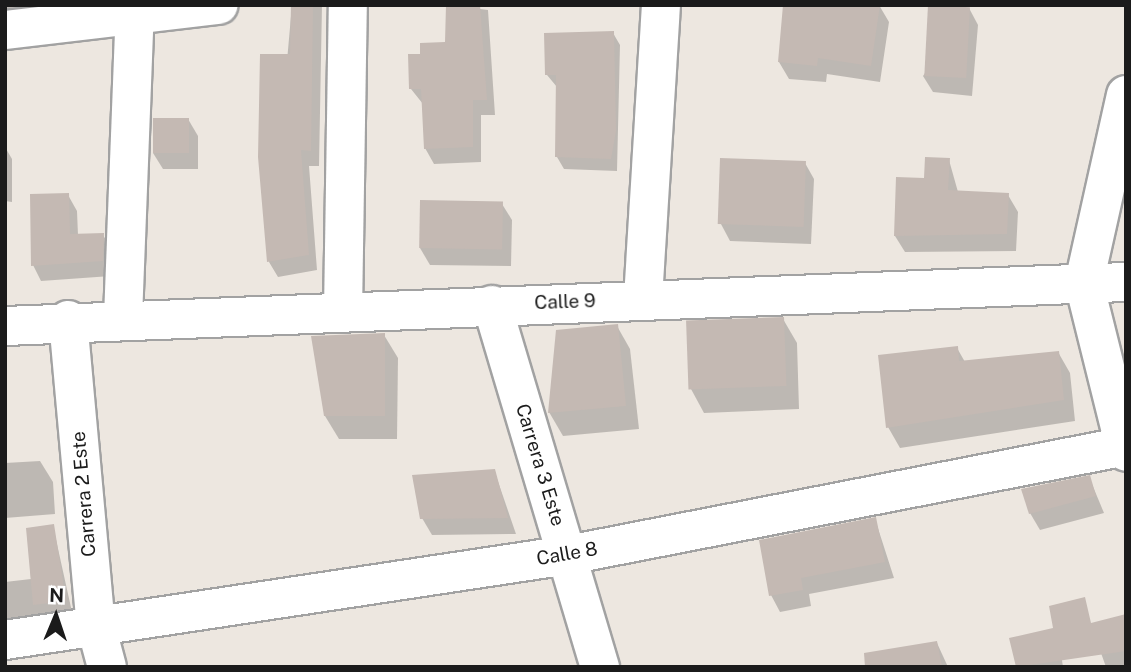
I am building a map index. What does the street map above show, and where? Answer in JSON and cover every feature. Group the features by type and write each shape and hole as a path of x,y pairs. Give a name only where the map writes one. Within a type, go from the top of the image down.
{"street":[{"path":"5,30 135,10 219,5"},
{"path":"343,312 348,5"},
{"path":"643,299 661,5"},
{"path":"123,318 135,10"},
{"path":"1125,448 1084,284 1126,95"},
{"name":"Calle 9","path":"5,326 68,320 1126,282"},
{"name":"Carrera 3 Este","path":"492,304 600,667"},
{"name":"Carrera 2 Este","path":"68,320 96,626 107,667"},
{"name":"Calle 8","path":"5,639 568,555 1125,448"}],"building":[{"path":"291,5 313,5 311,151 301,150 309,255 267,262 258,157 260,54 290,54"},
{"path":"446,5 480,5 487,100 473,100 473,147 424,149 421,89 409,89 408,54 420,54 420,43 445,42"},
{"path":"783,5 880,5 871,66 818,58 817,66 778,62"},
{"path":"928,5 970,7 966,78 924,76"},
{"path":"614,31 616,131 611,159 555,157 556,75 545,75 544,33"},
{"path":"153,118 189,118 189,153 153,153"},
{"path":"925,157 950,158 948,190 1009,193 1007,234 894,236 896,177 924,178"},
{"path":"720,158 806,161 804,227 718,224"},
{"path":"69,193 70,234 104,233 103,261 31,266 30,194"},
{"path":"420,200 503,201 502,249 419,248"},
{"path":"784,317 786,386 688,389 686,320"},
{"path":"618,324 626,406 548,413 556,330"},
{"path":"385,333 385,416 324,416 311,336"},
{"path":"958,346 959,361 1059,351 1064,400 886,428 878,355"},
{"path":"495,469 508,518 420,519 412,475"},
{"path":"1090,475 1096,496 1029,514 1021,489"},
{"path":"876,517 885,562 801,578 803,590 769,596 759,540"},
{"path":"54,524 66,601 33,605 26,528"},
{"path":"1085,597 1091,623 1126,614 1126,651 1016,667 1009,638 1053,628 1049,606"},
{"path":"937,641 942,667 865,667 864,653"}]}
